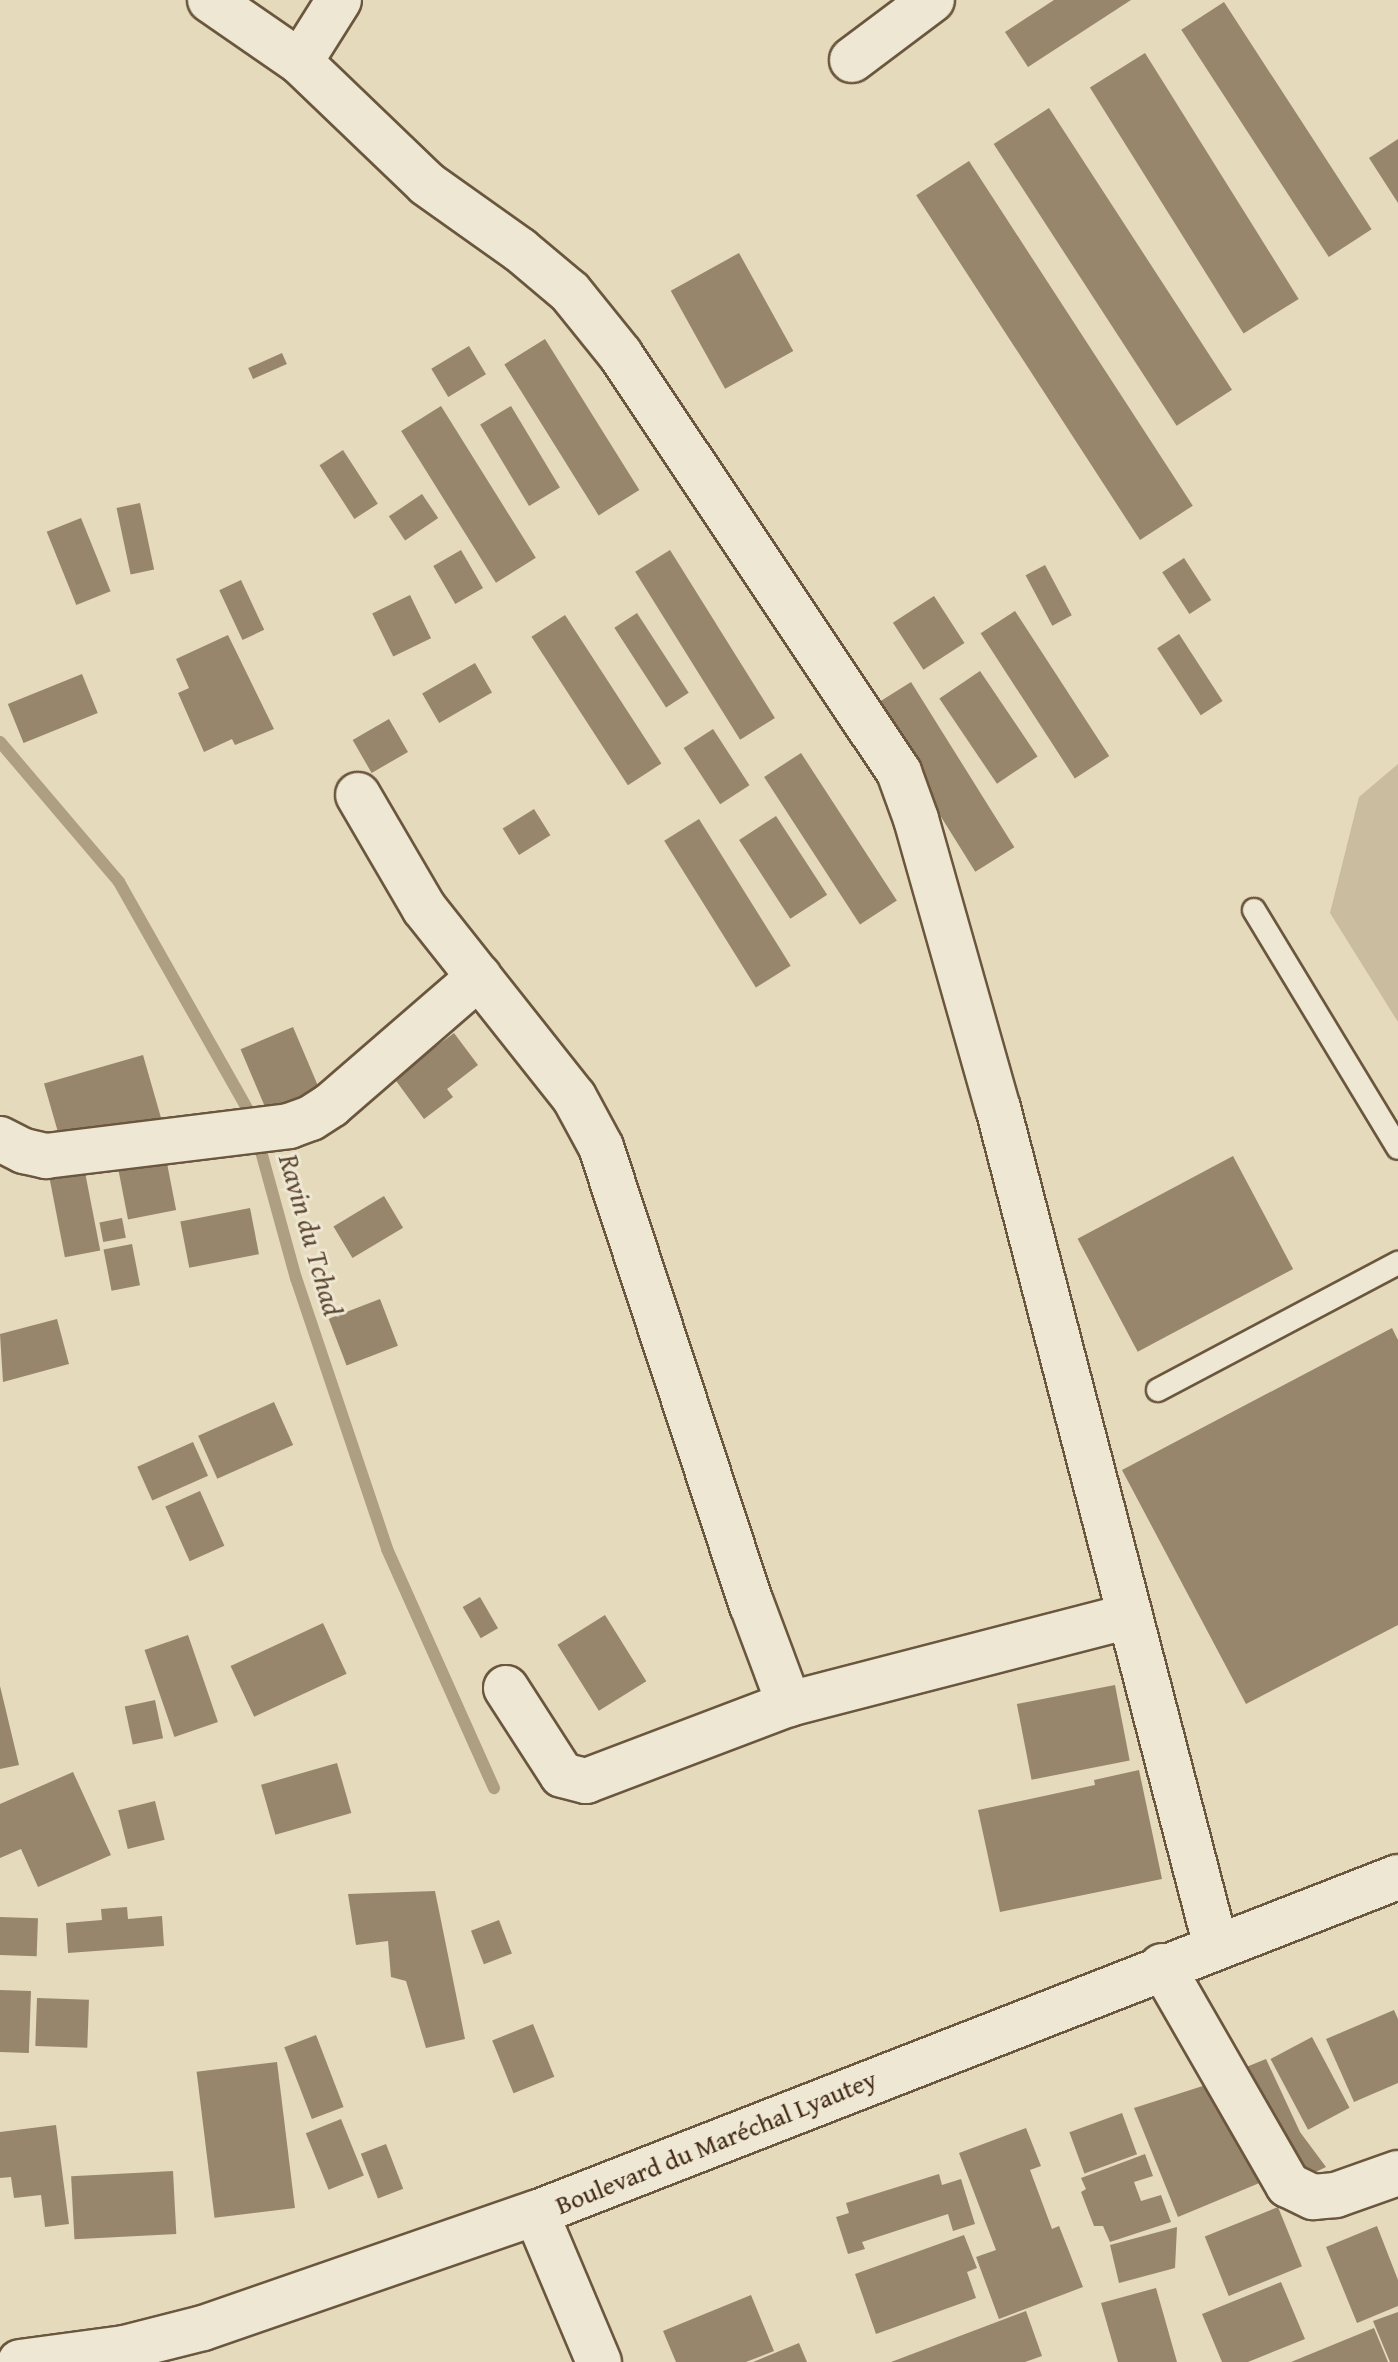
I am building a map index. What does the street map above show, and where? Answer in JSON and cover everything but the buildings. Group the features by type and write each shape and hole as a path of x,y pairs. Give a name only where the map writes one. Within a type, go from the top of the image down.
{"street":[{"path":"210,0 300,62 427,184 520,250 570,292 620,354 899,772 916,819 990,1078 1216,1947"},
{"path":"300,62 339,0"},
{"path":"852,60 932,0"},
{"path":"358,795 424,908 574,1097 601,1147 747,1590 789,1704"},
{"path":"0,1139 24,1151 46,1156 289,1126 311,1118 331,1105 479,977"},
{"path":"506,1688 562,1775 586,1781 789,1704 1130,1616"},
{"name":"Boulevard du Maréchal Lyautey","path":"20,2362 124,2348 203,2328 536,2213 1162,1966 1398,1877"},
{"path":"1162,1966 1288,2185 1313,2197 1336,2195 1398,2173"},
{"path":"536,2213 599,2362"}],"lane":[{"path":"1254,910 1398,1148"},
{"path":"1158,1390 1398,1263"}],"shaded area":[{"path":"1398,764 1398,1022 1330,913 1359,797"}],"waterway":[{"name":"Ravin du Tchad","path":"0,742 119,882 251,1115 296,1278 387,1549 494,1788"}]}
